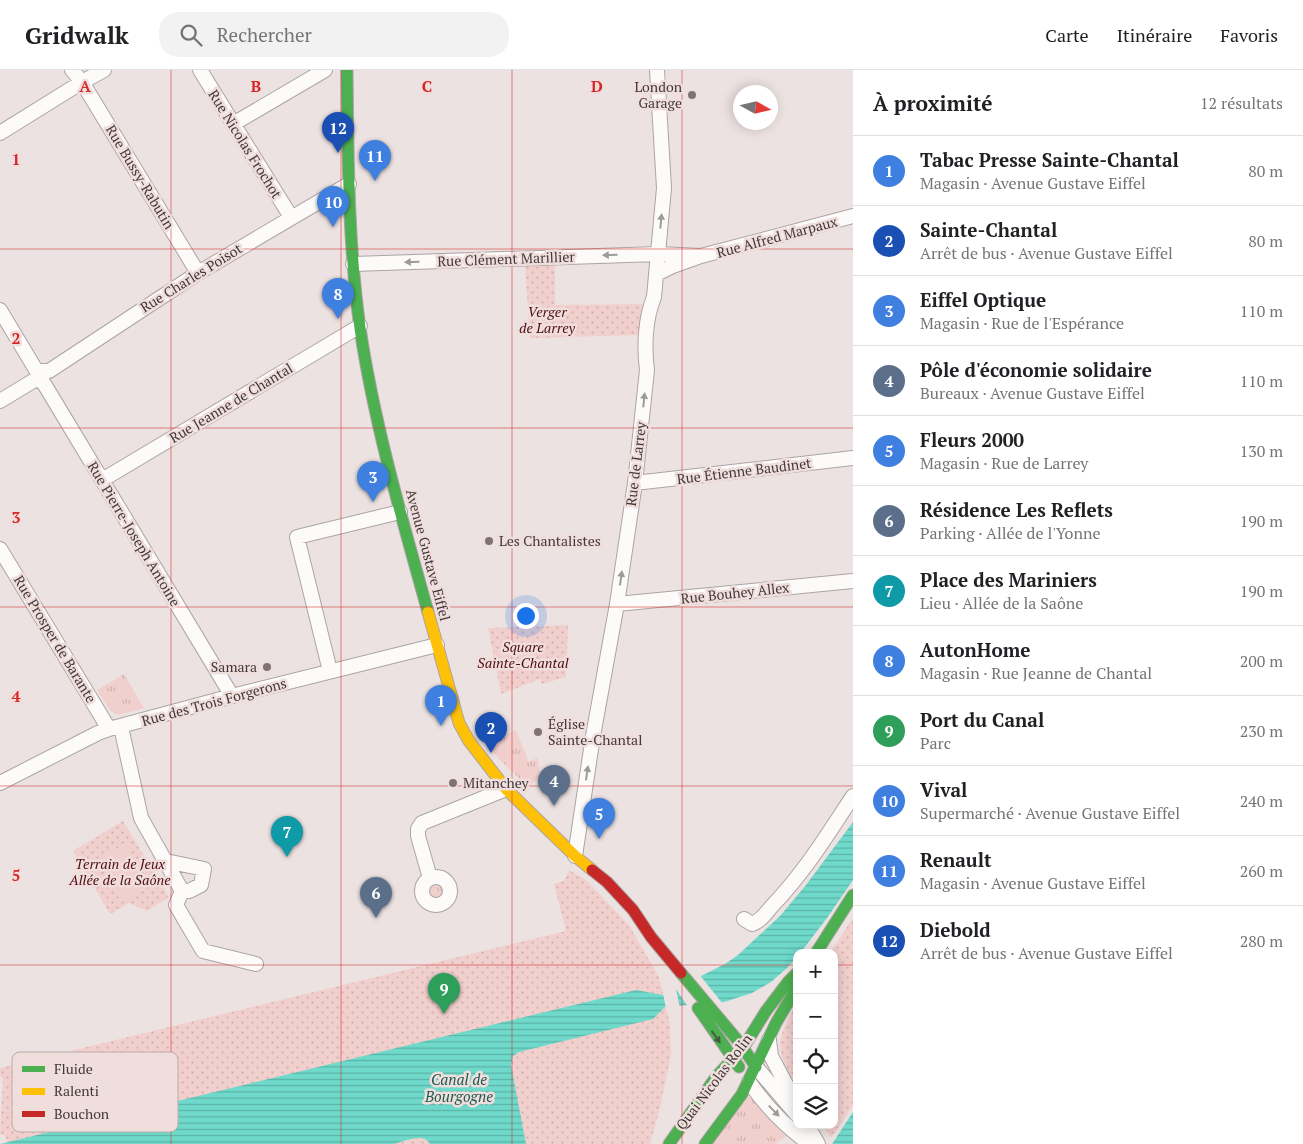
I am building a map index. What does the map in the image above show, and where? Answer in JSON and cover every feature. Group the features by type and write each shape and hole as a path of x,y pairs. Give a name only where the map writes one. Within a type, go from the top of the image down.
{"main road":[{"name":"Avenue Gustave Eiffel","path":"347,70 349,184 360,326 370,382 400,512 459,723 469,741 506,790 575,856 607,882 633,910 710,1013 743,1048 754,1064"},
{"path":"819,949 853,895"},
{"name":"Quai Nicolas Rolin","path":"669,1144 716,1077 743,1048 766,1011 793,978"},
{"path":"693,1144 733,1088 745,1077 754,1064 756,1043 793,983"},
{"name":"Quai Nicolas Rolin","path":"754,1064 793,994"},
{"path":"747,1021 766,1011"},
{"name":"Avenue Gustave Eiffel","path":"710,1013 732,1059 745,1077"},
{"path":"710,1013 735,1022"},
{"path":"743,1048 745,1077"},
{"name":"Quai Nicolas Rolin","path":"704,1144 741,1097 745,1077"}],"street":[{"name":"Rue Bussy-Rabutin","path":"72,70 82,82 198,273"},
{"path":"0,133 104,70"},
{"name":"Rue Nicolas Frochot","path":"200,70 291,217"},
{"path":"233,124 326,70"},
{"name":"Rue de Larrey","path":"575,856 635,483 647,370 645,354 649,309 654,297 664,188 657,70"},
{"name":"Rue Charles Poisot","path":"0,402 33,376 49,370 198,273 349,184"},
{"name":"Rue Alfred Marpaux","path":"656,274 701,256 853,216"},
{"name":"Rue Alfred Marpaux","path":"658,254 701,256"},
{"name":"Rue Clément Marillier","path":"354,264 658,254"},
{"name":"Rue Pierre-Joseph Antoine","path":"0,310 33,376 36,380 43,382 232,696"},
{"name":"Rue Jeanne de Chantal","path":"102,480 360,326"},
{"name":"Rue Étienne Baudinet","path":"635,483 853,458"},
{"path":"330,671 297,537 400,512"},
{"name":"Rue Prosper de Barante","path":"0,549 115,728 141,818 182,891"},
{"name":"Rue Bouhey Allex","path":"617,604 853,581"},
{"name":"Rue des Trois Forgerons","path":"0,782 98,733 232,696 437,645"},
{"path":"430,878 418,836 418,829 422,823 506,790"},
{"path":"744,919 752,924 759,921 785,893 819,849 853,796"},
{"path":"166,861 204,869 201,885 189,891 182,891 176,905 203,951 256,964"},
{"path":"769,1040 772,1056 793,1097"},
{"path":"754,1064 793,1110"},
{"path":"745,1077 762,1099 804,1135 818,1144"}],"green space":[{"name":"Verger de Larrey","path":"525,265 555,265 555,305 642,304 639,335 530,338"},
{"name":"Square Sainte-Chantal","path":"568,625 566,677 542,684 540,679 501,694 488,628"},
{"path":"124,674 144,708 118,715 110,710 97,690"},
{"path":"500,714 502,726 507,734 516,730 529,762 537,758 539,763 539,778 528,787 489,747 476,722"},
{"name":"Terrain de Jeux Allée de la Saône","path":"123,821 169,897 147,911 129,903 110,914 73,851"},
{"path":"126,843 150,885 124,902 99,859"},
{"path":"569,870 586,880 629,925 659,977 670,1024 671,1055 650,1144 7,1144 5,1135 0,1134 3,1079 0,1075 0,1068 12,1065 12,1132 178,1132 178,1052 66,1052 566,931 554,884 564,881"},
{"path":"436,883 442,886 445,892 442,898 436,901 430,898 427,892 430,886"},
{"path":"853,918 853,1106 838,1128 838,949 833,949"},
{"path":"793,1010 793,1079 781,1052 781,1036"},
{"path":"747,1097 756,1098 788,1135 775,1144 709,1144"},
{"path":"825,1129 837,1129 831,1138"}],"water":[{"name":"Canal de Bourgogne","path":"853,822 853,880 803,949 793,949 793,961 771,982 752,993 724,1002 665,1007 653,1019 519,1052 513,1056 511,1065 526,1144 430,1144 427,1140 419,1138 394,1144 0,1144 50,1132 178,1132 178,1101 636,990 663,995 725,964 738,955 780,916 806,885"},
{"path":"853,1112 853,1144 832,1144"}],"pier":[{"path":"699,974 723,1004 688,1007 676,989 680,1008 666,1009 663,993"}],"traffic: fast":[{"path":"347,70 351,232 360,328 381,435 428,612"},
{"path":"819,949 853,895"},
{"path":"681,973 739,1042 756,1067"},
{"path":"669,1144 716,1077 743,1048 766,1011 793,977"},
{"path":"705,1144 742,1094 776,1023 793,994"},
{"path":"698,1008 739,1067"}],"traffic: slow":[{"path":"428,612 459,723 469,741 506,789 592,870"}],"traffic: jam":[{"path":"592,870 607,882 633,910 651,937 681,973"}],"place":[{"name":"London Garage","path":"692,95"},
{"name":"Diebold","path":"338,153"},
{"name":"Renault","path":"375,181"},
{"name":"Vival","path":"333,227"},
{"name":"AutonHome","path":"338,319"},
{"name":"Eiffel Optique","path":"373,502"},
{"name":"Les Chantalistes","path":"489,541"},
{"name":"Samara","path":"267,667"},
{"name":"Tabac Presse Sainte-Chantal","path":"441,726"},
{"name":"Église Sainte-Chantal","path":"538,732"},
{"name":"Sainte-Chantal","path":"491,753"},
{"name":"Mitanchey","path":"453,783"},
{"name":"Pôle d'économie solidaire","path":"554,806"},
{"name":"Fleurs 2000","path":"599,839"},
{"name":"Place des Mariniers","path":"287,857"},
{"name":"Résidence Les Reflets","path":"376,918"},
{"name":"Port du Canal","path":"444,1014"}]}
